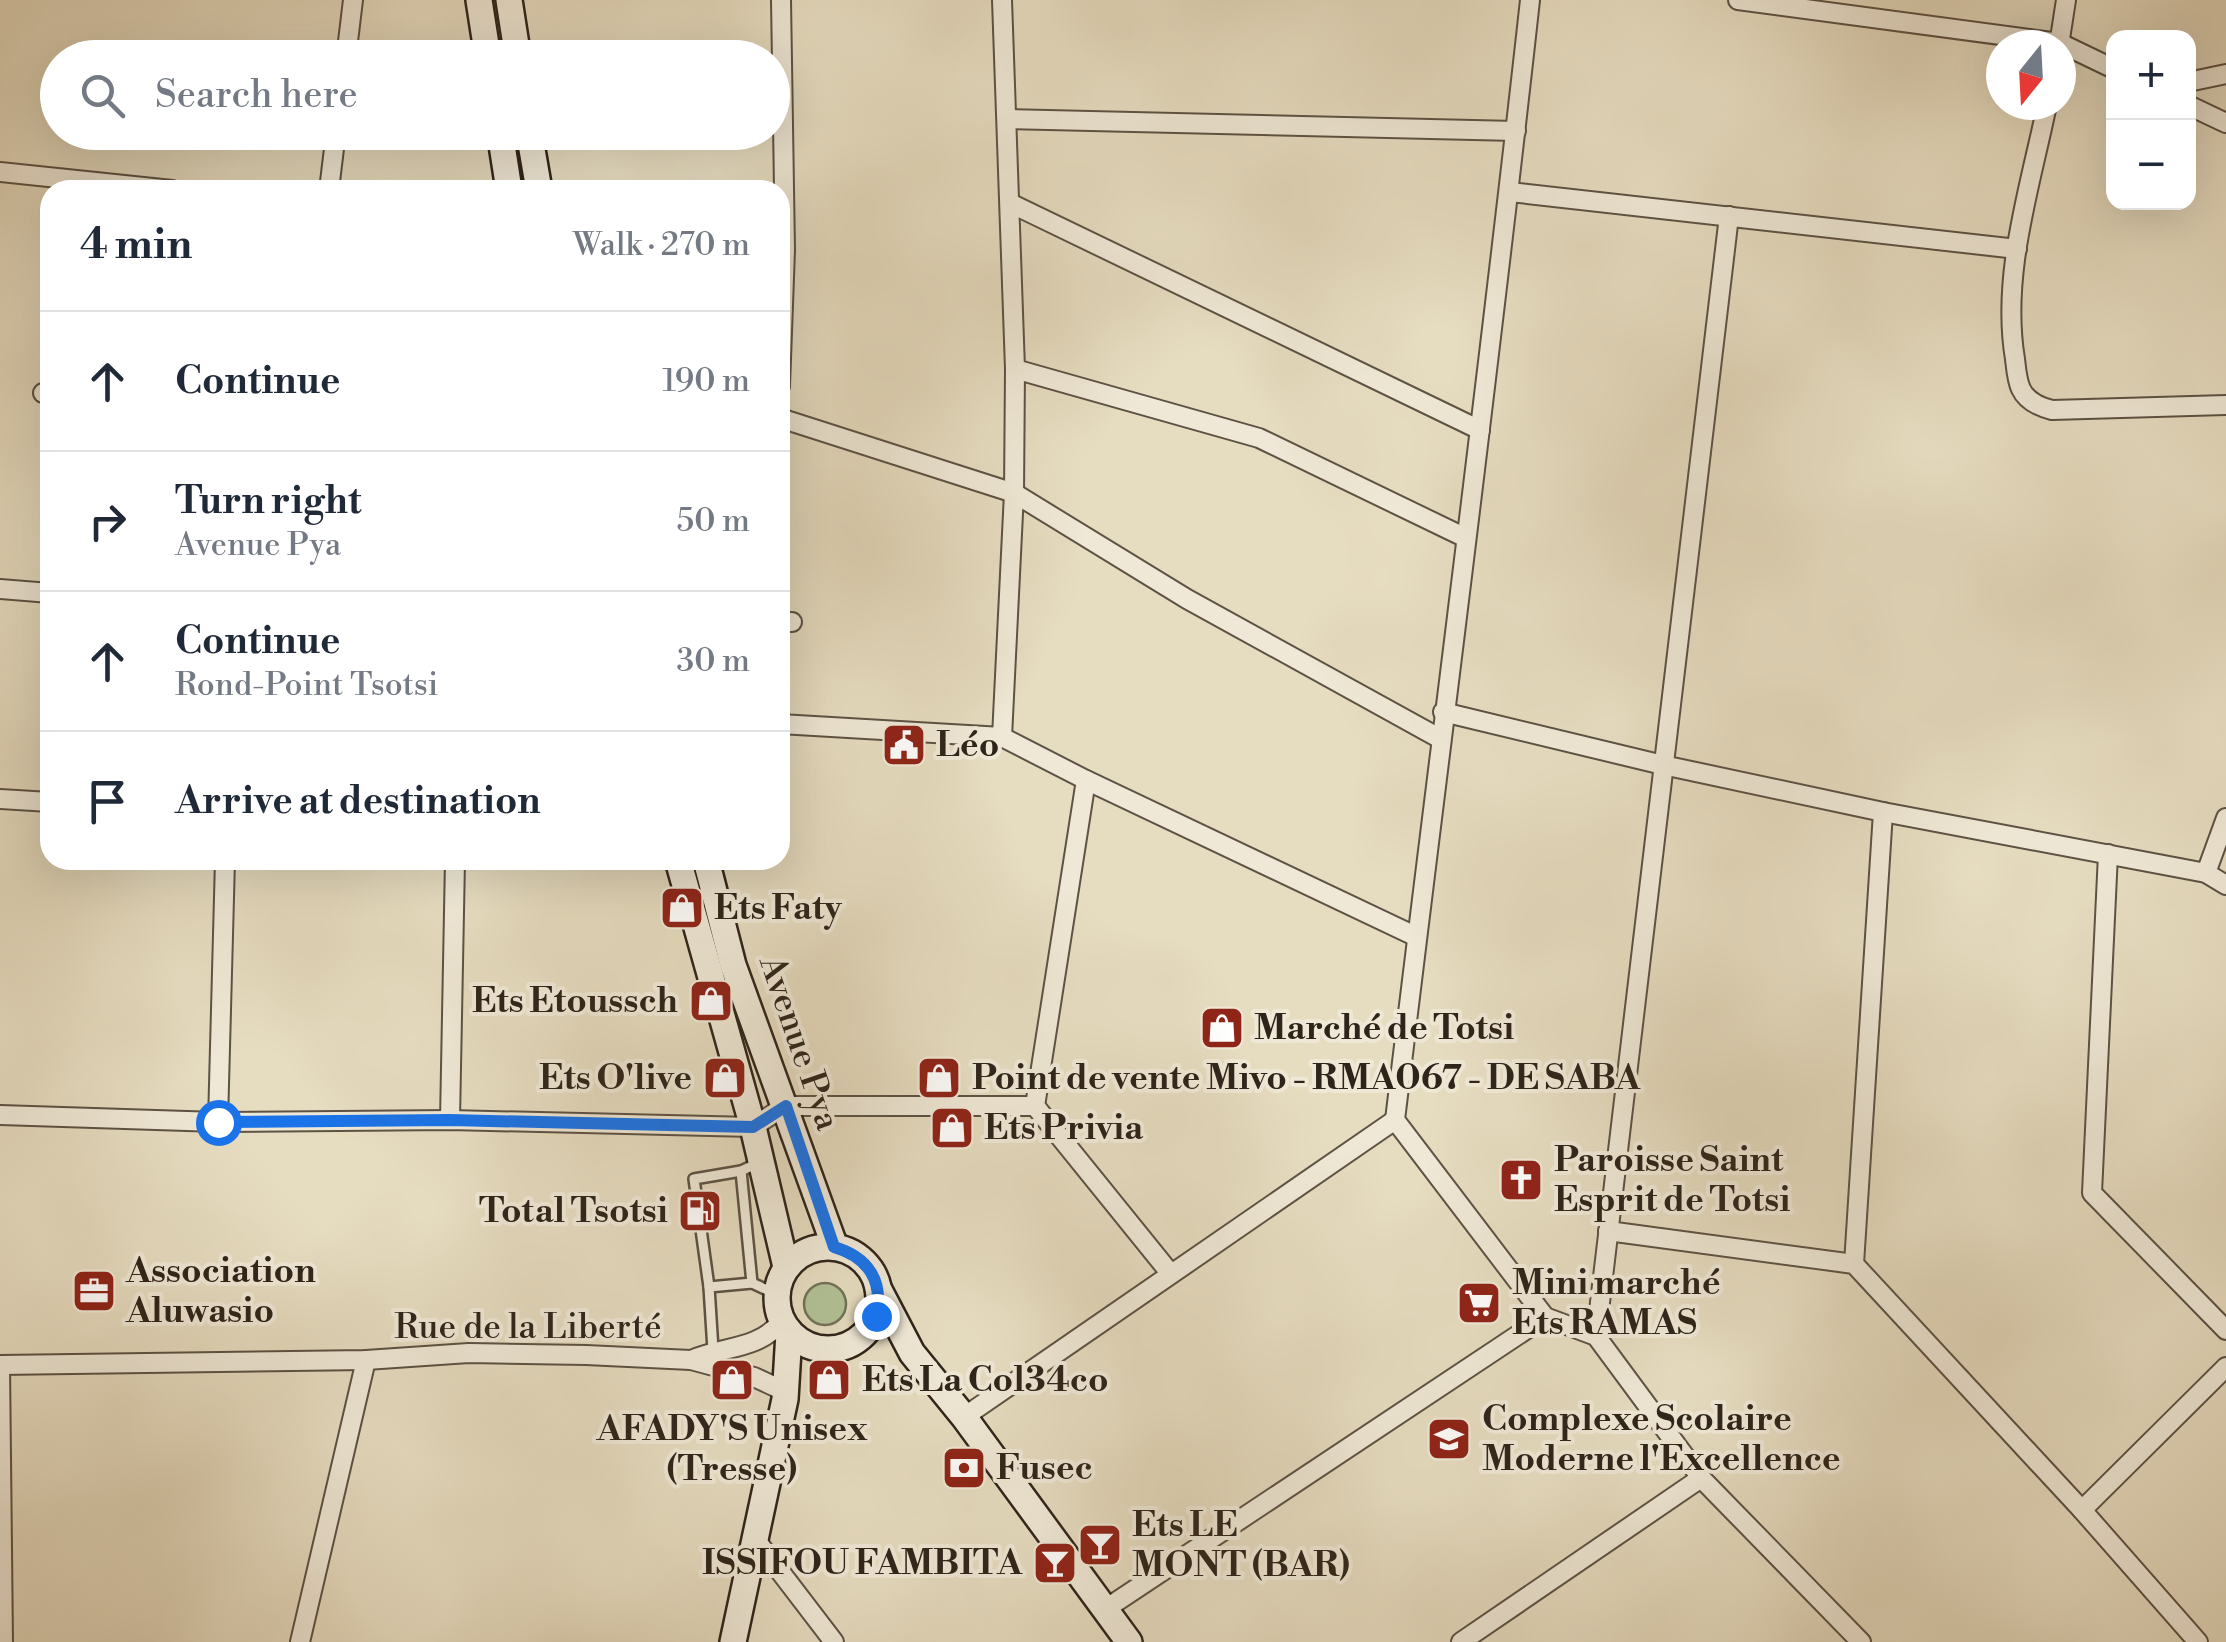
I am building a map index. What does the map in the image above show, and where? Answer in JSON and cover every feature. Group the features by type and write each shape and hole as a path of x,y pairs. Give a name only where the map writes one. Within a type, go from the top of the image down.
{"main road":[{"path":"479,0 485,40"},
{"path":"509,0 515,40"},
{"path":"502,150 507,180"},
{"path":"532,150 538,180"},
{"name":"Avenue Pya","path":"681,870 753,1127 751,1166 786,1267"},
{"name":"Avenue Pya","path":"709,870 733,965 834,1247"},
{"path":"839,1349 821,1350 804,1344 785,1327 764,1289 799,1255 816,1248 834,1247 863,1260 912,1354 964,1417 1129,1642"},
{"path":"784,1395 812,1364 860,1340 880,1302 878,1288"},
{"path":"733,1642 784,1395 785,1327"},
{"path":"869,1329 912,1354"}],"street":[{"path":"348,40 354,0"},
{"path":"781,0 782,40"},
{"path":"1002,0 1015,369 1014,493 1002,737"},
{"path":"1530,0 1510,192 1395,1120 1546,1318 1596,1336 1701,1478 1861,1642"},
{"path":"1738,0 1986,34"},
{"path":"2061,30 2066,0"},
{"path":"2076,52 2106,65"},
{"path":"2196,80 2226,74"},
{"path":"2196,109 2226,123"},
{"path":"1008,119 1516,130"},
{"path":"2044,120 2016,249 2009,326 2020,388 2028,399 2052,410 2226,405"},
{"path":"330,180 334,150"},
{"path":"784,150 785,180"},
{"path":"0,172 76,180"},
{"path":"1510,192 2016,249"},
{"path":"1010,204 1480,430"},
{"path":"1596,1336 1730,216"},
{"path":"1015,369 1259,438 1466,538"},
{"path":"790,421 1014,493 1217,616 1440,738"},
{"path":"0,589 40,592"},
{"path":"1443,712 1663,766 2206,873 2226,885"},
{"path":"790,725 1002,737 1417,937"},
{"path":"1086,780 1035,1106 1170,1274"},
{"path":"0,799 40,801"},
{"path":"1854,1264 1883,812"},
{"path":"2206,873 2226,818"},
{"path":"2108,854 2092,1192 2226,1330"},
{"path":"218,1122 225,870"},
{"path":"450,1120 455,870"},
{"path":"0,1115 218,1122 450,1120 753,1127 786,1106 1035,1106"},
{"path":"964,1417 1395,1120"},
{"path":"1608,1231 1854,1264 2082,1510 2198,1642"},
{"path":"1107,1608 1546,1318"},
{"path":"690,1360 713,1350 760,1342 785,1327"},
{"name":"Rue de la Liberté","path":"0,1365 366,1360 468,1353 690,1360"},
{"path":"300,1642 366,1360"},
{"path":"690,1360 754,1376 784,1395"},
{"path":"0,1365 3,1642"},
{"path":"2082,1510 2226,1368"},
{"path":"1461,1642 1701,1478"},
{"path":"756,1540 834,1642"}],"lane":[{"path":"709,1287 764,1289 742,1223 751,1166 694,1179 704,1207 702,1235 713,1350"},
{"path":"733,1199 744,1196"},
{"path":"702,1235 714,1231"}],"green space":[{"path":"825,1283 840,1289 846,1304 840,1319 825,1325 810,1319 804,1304 810,1289"}],"place":[{"name":"Léo","path":"904,745"},
{"name":"Ets Faty","path":"682,908"},
{"name":"Ets Etoussch","path":"711,1001"},
{"name":"Marché de Totsi","path":"1222,1028"},
{"name":"Ets O'live","path":"725,1078"},
{"name":"Point de vente Mivo - RMA067 - DE SABA","path":"939,1078"},
{"name":"Ets Privia","path":"952,1128"},
{"name":"Paroisse Saint Esprit de Totsi","path":"1521,1180"},
{"name":"Total Tsotsi","path":"700,1211"},
{"name":"Association Aluwasio","path":"94,1291"},
{"name":"Mini marché Ets RAMAS","path":"1479,1303"},
{"name":"AFADY'S Unisex (Tresse)","path":"732,1380"},
{"name":"Ets La Col34co","path":"829,1380"},
{"name":"Complexe Scolaire Moderne l'Excellence","path":"1449,1439"},
{"name":"Fusec","path":"964,1468"},
{"name":"Ets LE MONT (BAR)","path":"1100,1545"},
{"name":"ISSIFOU FAMBITA","path":"1055,1563"}],"route":[{"path":"218,1122 450,1120 753,1127 786,1106 834,1247 863,1260 873,1273 880,1302 876,1316"}]}
